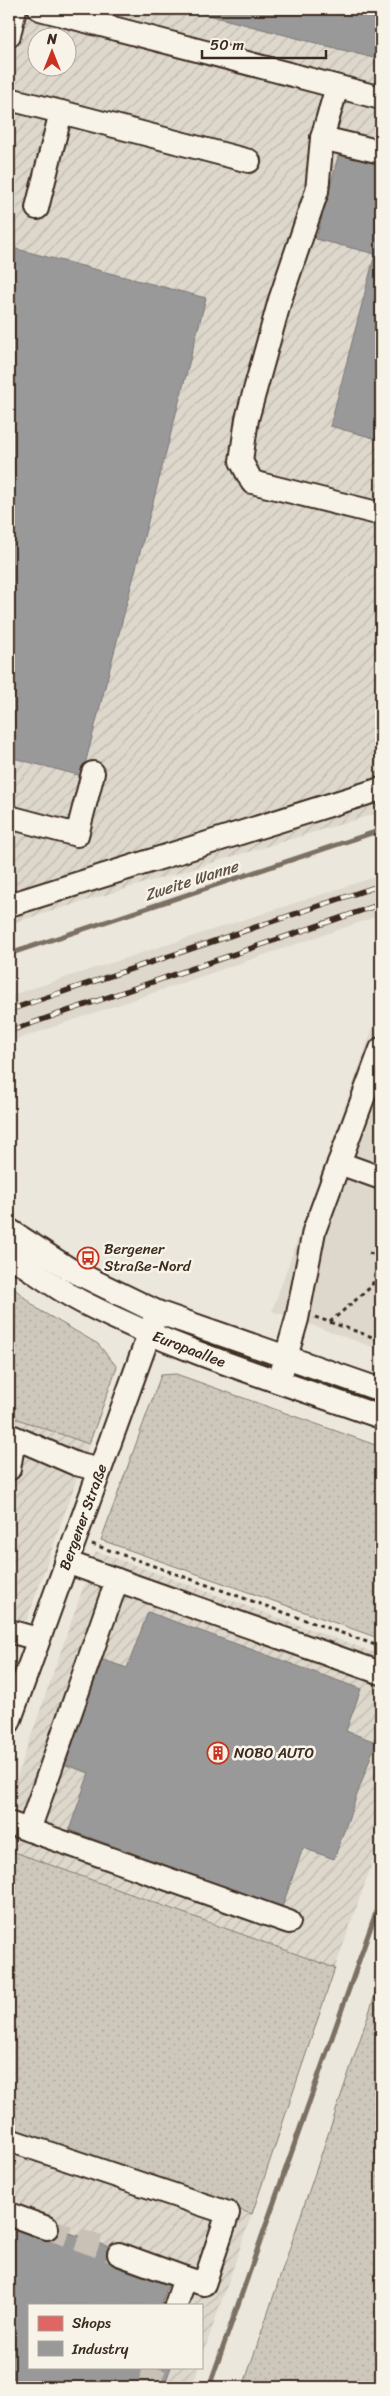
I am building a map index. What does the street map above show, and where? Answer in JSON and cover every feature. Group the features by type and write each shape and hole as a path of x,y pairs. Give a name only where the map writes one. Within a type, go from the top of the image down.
{"street":[{"path":"9,35 16,9"},
{"path":"40,9 381,98"},
{"path":"337,87 322,138 318,190 280,300 247,419 241,462 252,482 381,514"},
{"path":"9,99 250,161"},
{"path":"37,208 61,112"},
{"path":"322,138 381,152"},
{"path":"9,817 77,835 93,773"},
{"path":"9,905 381,789"},
{"path":"278,1381 287,1357 314,1231 339,1163 362,1126 381,1049"},
{"path":"339,1163 381,1178"},
{"name":"Europaallee","path":"9,1230 69,1270 157,1312 381,1390"},
{"name":"Europaallee","path":"9,1255 84,1304 150,1334 381,1417"},
{"name":"Bergener Straße","path":"9,1722 157,1312"},
{"path":"320,1395 330,1372"},
{"path":"9,1469 11,1437 76,1464 100,1470"},
{"path":"66,1562 381,1673"},
{"path":"117,1580 19,1827 289,1922"},
{"path":"9,1631 38,1639"},
{"path":"9,2140 228,2213 204,2284 118,2254"},
{"path":"9,2214 47,2228"},
{"path":"176,2304 185,2278"}],"path":[{"path":"330,1322 372,1286 381,1254 369,1253"},
{"path":"298,1311 381,1340"},
{"path":"75,1538 381,1647"}],"shaded area":[{"path":"9,9 381,9 381,812 9,924"},
{"path":"381,875 381,915 9,1042 9,996"},
{"path":"381,1005 381,1350 272,1311"},
{"path":"9,1284 39,1310 98,1344 117,1367 89,1444 9,1416"},
{"path":"176,1374 381,1447 381,1639 101,1540 161,1375"},
{"path":"9,1416 89,1444 9,1671"},
{"path":"96,1551 381,1655 381,1838 335,1968 9,1850 9,1799"},
{"path":"9,1850 335,1968 252,2214 9,2128"},
{"path":"381,1977 381,2387 243,2387"},
{"path":"9,2128 252,2214 202,2357 202,2304 28,2304 28,2368 199,2368 192,2387 9,2387"}],"building: Shops":[{"path":"381,1320 381,1336 376,1334"}],"building: Industry":[{"path":"185,9 381,9 381,60"},
{"path":"340,149 381,160 381,440 330,426 375,254 316,239"},
{"path":"9,247 206,298 82,776 9,757"},
{"name":"NOBO AUTO","path":"148,1612 361,1689 346,1731 376,1742 334,1859 303,1848 282,1907 69,1830 89,1773 60,1763 98,1658 127,1668"},
{"path":"48,2225 120,2251 114,2266 168,2285 161,2304 28,2304 28,2368 171,2368 164,2387 9,2387 9,2226 43,2238"}],"waterway":[{"name":"Zweite Wanne","path":"9,954 381,830"},
{"path":"209,2387 381,1898"}],"tunnel":[{"path":"47,2228 119,2254"},
{"path":"148,2387 155,2368"}],"railway":[{"path":"9,1010 381,885"},
{"path":"9,1031 381,904"}],"place":[{"name":"Bergener Straße-Nord","path":"88,1258"},
{"name":"NOBO AUTO","path":"218,1753"}]}
